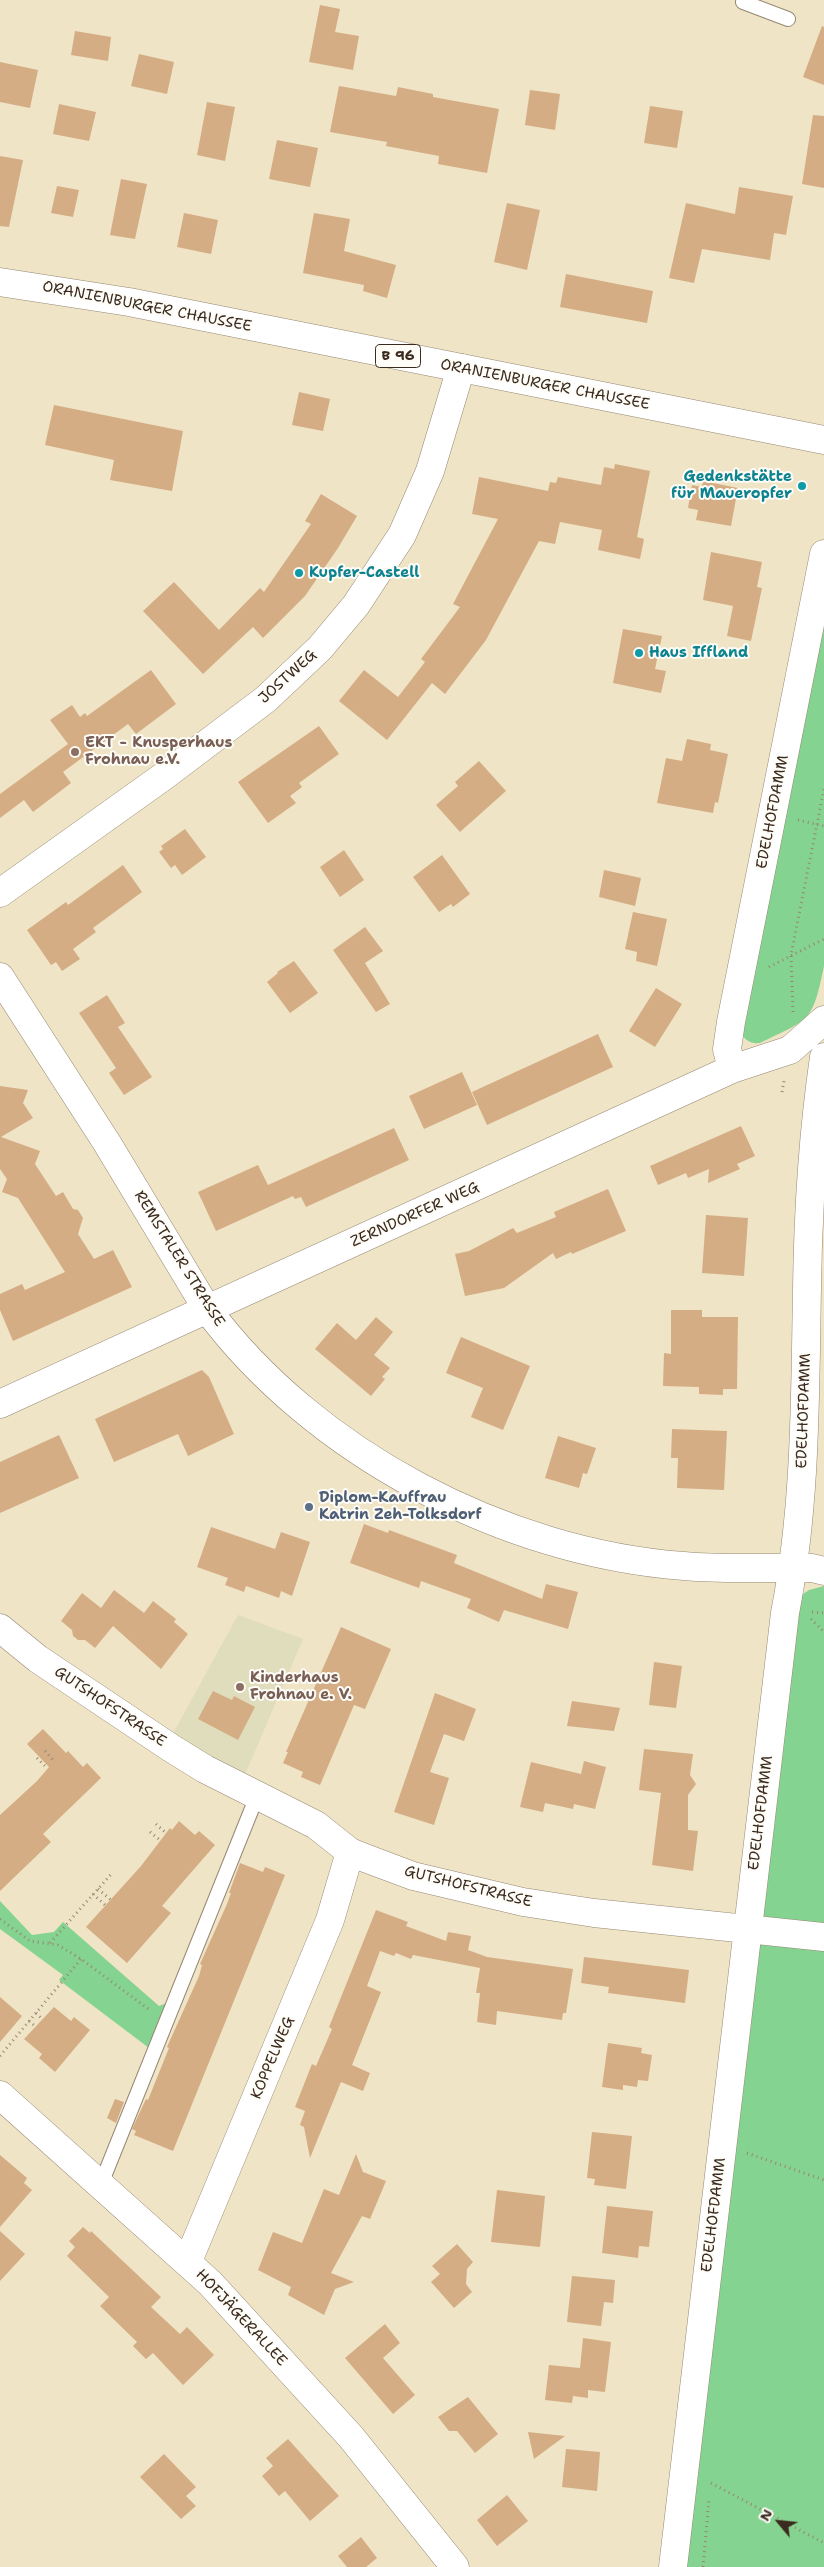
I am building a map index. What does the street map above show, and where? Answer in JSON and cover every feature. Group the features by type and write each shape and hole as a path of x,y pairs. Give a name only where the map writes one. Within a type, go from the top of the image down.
{"street":[{"name":"ORANIENBURGER CHAUSSEE","path":"0,282 74,292 824,440"},
{"name":"JOSTWEG","path":"0,893 164,776 266,699 320,648 356,605 402,535 430,471 461,368"},
{"name":"EDELHOFDAMM","path":"732,1069 727,1049 731,1022 824,554"},
{"name":"REMSTALER STRASSE","path":"0,977 107,1143 222,1329 267,1376 333,1433 412,1482 491,1521 564,1544 611,1556 655,1563 684,1566 794,1567 824,1571"},
{"name":"ZERNDORFER WEG","path":"0,1404 732,1069 790,1050 824,1020"},
{"name":"EDELHOFDAMM","path":"673,2567 747,1929 785,1613 794,1567 802,1492 808,1234 824,1058"},
{"name":"GUTSHOFSTRASSE","path":"0,1628 38,1659 205,1769 316,1825 350,1852 414,1876 523,1902 594,1913 726,1929 747,1929 824,1937"},
{"name":"KOPPELWEG","path":"188,2261 330,1920 350,1852"},
{"name":"HOFJÄGERALLEE","path":"0,2095 188,2261 351,2437 454,2567"}],"lane":[{"path":"743,2 788,19"},
{"path":"101,2184 257,1796"}],"path":[{"path":"793,1017 790,955 824,788"},
{"path":"788,818 824,826"},
{"path":"768,968 824,939"},
{"path":"782,1092 784,1081"},
{"path":"810,1618 824,1632"},
{"path":"45,1751 54,1761"},
{"path":"37,1758 47,1768"},
{"path":"156,1824 166,1833"},
{"path":"150,1832 160,1840"},
{"path":"50,1943 113,1872"},
{"path":"98,1889 111,1900"},
{"path":"93,1894 105,1905"},
{"path":"0,1919 30,1941 50,1943 82,1959 166,2022"},
{"path":"0,2056 82,1959"},
{"path":"36,2013 42,2018"},
{"path":"29,2021 35,2026"},
{"path":"746,2153 824,2180"},
{"path":"711,2483 824,2543"}],"shaded area":[{"name":"Kinderhaus Frohnau e. V.","path":"238,1615 303,1639 244,1777 172,1735"}],"green space":[{"path":"824,589 824,966 816,999 807,1016 799,1023 760,1043 752,1043 745,1038 739,1029"},
{"path":"824,1586 824,1928 759,1916 800,1596 809,1590"},
{"path":"0,1901 32,1935 54,1932 63,1922 159,2006 167,2003 149,2048 59,1980 63,1975 0,1929"},
{"path":"755,1944 824,1946 824,2567 677,2567"}],"building":[{"path":"320,5 340,9 335,32 359,36 353,70 309,62"},
{"path":"822,26 824,27 824,85 803,77"},
{"path":"75,31 111,37 108,61 71,55"},
{"path":"139,54 174,62 167,94 131,86"},
{"path":"0,62 38,70 30,108 0,102"},
{"path":"339,86 396,96 398,87 433,94 433,97 499,109 487,173 438,164 439,156 386,146 387,142 330,132"},
{"path":"530,90 560,94 555,130 525,125"},
{"path":"207,102 235,107 225,161 197,155"},
{"path":"59,104 96,112 89,141 53,134"},
{"path":"650,106 683,111 677,148 644,143"},
{"path":"813,115 824,116 824,188 802,184"},
{"path":"277,140 318,148 310,187 269,179"},
{"path":"0,156 23,160 9,227 0,226"},
{"path":"121,179 147,184 135,239 110,235"},
{"path":"57,186 79,190 73,217 51,213"},
{"path":"739,187 793,196 786,235 774,233 770,260 702,249 694,283 669,278 686,203 735,214"},
{"path":"507,203 540,210 527,270 494,262"},
{"path":"184,213 218,220 211,254 177,247"},
{"path":"314,213 350,219 344,251 396,265 387,298 363,291 364,285 303,273"},
{"path":"566,274 653,291 647,323 560,307"},
{"path":"299,392 330,399 323,431 292,425"},
{"path":"54,405 183,431 172,491 110,480 114,460 45,445"},
{"path":"615,464 650,471 637,537 644,539 640,559 598,550 602,530 560,522 555,544 539,541 486,640 445,694 432,683 387,740 339,701 364,670 398,697 425,662 421,659 460,607 453,604 498,519 472,514 479,477 548,491 550,482 556,483 558,477 601,485 604,467 614,469"},
{"path":"703,481 738,488 731,526 696,520 698,510 688,508 692,485 702,487"},
{"path":"321,494 357,516 338,548 305,596 263,638 253,627 203,674 143,611 174,582 219,630 260,588 264,592 311,524 305,521"},
{"path":"711,552 762,562 757,587 762,588 751,641 727,636 733,606 703,600"},
{"name":"Haus Iffland","path":"623,629 662,636 655,669 666,671 661,693 613,683"},
{"path":"151,670 176,704 136,734 128,724 63,772 71,783 33,812 24,800 0,818 0,794 68,744 50,720 72,705 80,717 85,713 87,716"},
{"path":"319,726 339,754 299,783 302,787 290,796 296,803 268,823 238,782"},
{"path":"687,739 711,744 710,750 728,754 718,803 715,802 713,813 657,803 666,758 682,761"},
{"path":"479,761 506,791 460,832 436,805 458,786 455,782"},
{"path":"185,829 206,857 182,875 175,865 171,868 159,852 163,849 161,846"},
{"path":"344,850 364,880 340,897 320,867"},
{"path":"442,855 470,894 453,907 451,904 439,912 413,877"},
{"path":"123,865 142,892 93,928 96,932 73,949 80,959 62,971 56,962 51,965 27,930 66,902 68,905"},
{"path":"604,870 641,878 635,906 599,897"},
{"path":"633,912 667,919 657,966 636,961 637,952 625,949"},
{"path":"365,927 383,951 365,963 390,1004 376,1012 333,950"},
{"path":"294,961 318,993 290,1013 267,982 277,972"},
{"path":"656,988 682,1004 655,1047 629,1031"},
{"path":"107,995 125,1023 118,1027 152,1077 124,1095 109,1073 116,1068 79,1013"},
{"path":"598,1034 613,1067 487,1125 472,1092"},
{"path":"462,1072 477,1105 424,1129 409,1096"},
{"path":"0,1086 28,1090 23,1103 33,1118 1,1137 40,1151 35,1164 56,1196 63,1192 73,1209 78,1210 83,1218 78,1234 94,1259 113,1250 132,1287 13,1341 0,1310 0,1294 22,1284 25,1290 65,1272 18,1198 2,1192 7,1179 0,1169"},
{"path":"741,1126 755,1156 737,1164 740,1169 708,1183 709,1169 688,1178 686,1173 658,1185 650,1166"},
{"path":"394,1128 409,1160 306,1207 301,1197 295,1199 293,1196 216,1231 198,1192 258,1165 268,1185"},
{"path":"608,1189 626,1231 556,1259 553,1253 504,1288 465,1296 455,1254 469,1251 513,1228 517,1233 556,1217 554,1212"},
{"path":"706,1215 748,1218 744,1276 702,1273"},
{"path":"671,1310 702,1310 702,1317 738,1317 737,1389 723,1389 723,1395 699,1394 699,1387 663,1386 664,1353 671,1354"},
{"path":"376,1317 393,1332 374,1355 390,1368 382,1377 385,1379 371,1396 315,1349 337,1323 356,1340"},
{"path":"461,1337 530,1366 503,1430 471,1417 483,1388 446,1373"},
{"path":"202,1370 209,1377 234,1434 188,1456 178,1434 114,1462 95,1419"},
{"path":"672,1429 727,1431 724,1490 677,1488 678,1458 671,1458"},
{"path":"59,1435 79,1478 0,1513 0,1462"},
{"path":"558,1436 596,1448 587,1474 583,1473 579,1488 545,1478"},
{"path":"364,1524 388,1533 389,1530 457,1555 454,1563 542,1599 546,1584 578,1592 568,1629 504,1610 499,1622 467,1608 471,1599 421,1581 419,1588 350,1563"},
{"path":"211,1527 275,1549 281,1532 310,1542 292,1596 281,1591 279,1598 246,1586 244,1592 225,1585 228,1578 197,1567"},
{"path":"114,1590 144,1613 153,1601 176,1619 174,1622 188,1634 161,1669 113,1626 95,1648 85,1640 78,1640 73,1636 72,1630 61,1621 82,1593 101,1608"},
{"path":"341,1627 391,1649 365,1709 354,1705 320,1785 301,1777 303,1772 283,1763 288,1752 286,1752"},
{"path":"654,1662 682,1666 676,1708 649,1705"},
{"path":"213,1691 232,1700 234,1696 255,1707 238,1740 198,1719"},
{"path":"435,1693 476,1709 464,1741 444,1734 430,1772 449,1778 434,1825 394,1812"},
{"path":"572,1701 620,1708 614,1731 567,1726"},
{"path":"43,1729 66,1753 68,1751 83,1767 87,1763 101,1778 43,1834 51,1842 0,1891 0,1815 37,1781 49,1767 27,1744"},
{"path":"644,1749 693,1754 690,1775 696,1784 688,1795 688,1830 698,1831 693,1871 652,1865 661,1793 639,1790"},
{"path":"584,1761 606,1767 595,1809 574,1804 573,1809 545,1803 543,1812 520,1807 531,1762 581,1774"},
{"path":"179,1821 195,1835 199,1831 215,1845 162,1906 171,1913 127,1963 86,1927 141,1866 170,1828 172,1830"},
{"path":"240,1863 263,1872 265,1867 285,1875 173,2151 134,2135 136,2131 132,2129 146,2099 148,2100 169,2048 167,2047 199,1976 202,1965 200,1964 227,1904"},
{"path":"376,1910 408,1922 406,1926 446,1941 448,1932 471,1936 468,1950 487,1957 573,1969 566,2013 563,2013 562,2020 497,2011 496,2025 477,2022 480,1993 476,1993 480,1968 413,1955 411,1959 396,1953 394,1956 380,1951 367,1986 381,1992 352,2065 370,2073 363,2091 341,2082 310,2158 304,2127 300,2125 305,2111 295,2107 312,2064 316,2066 332,2029 329,2027"},
{"path":"584,1957 689,1970 685,2003 608,1993 609,1987 581,1983"},
{"path":"0,1997 22,2016 0,2042"},
{"path":"54,2007 71,2021 74,2017 90,2030 55,2072 39,2058 42,2054 24,2039"},
{"path":"608,2043 642,2048 641,2053 652,2055 648,2081 638,2080 637,2087 623,2085 623,2090 602,2087"},
{"path":"115,2099 124,2102 116,2123 107,2118"},
{"path":"592,2132 632,2136 626,2189 594,2185 595,2179 587,2178"},
{"path":"356,2154 363,2172 386,2181 370,2219 362,2216 331,2273 354,2282 335,2289 324,2315 288,2295 291,2287 258,2270 273,2232 302,2243 324,2189 339,2195"},
{"path":"0,2155 27,2178 24,2183 32,2190 0,2227"},
{"path":"497,2190 545,2196 540,2247 491,2242"},
{"path":"607,2206 653,2211 649,2247 639,2246 638,2258 602,2253"},
{"path":"83,2227 90,2233 91,2231 161,2297 151,2307 180,2334 187,2327 214,2355 183,2385 153,2353 146,2359 133,2346 137,2342 100,2306 109,2297 67,2256 75,2247 69,2241"},
{"path":"0,2231 25,2254 0,2281"},
{"path":"457,2244 473,2262 467,2269 466,2284 472,2292 454,2308 431,2282 440,2274 432,2266"},
{"path":"572,2276 615,2280 613,2303 604,2302 601,2326 567,2322"},
{"path":"385,2324 400,2343 383,2358 415,2395 393,2414 345,2358"},
{"path":"583,2338 611,2342 605,2392 588,2390 588,2398 573,2396 572,2403 545,2400 549,2365 580,2368"},
{"path":"468,2397 498,2434 475,2453 457,2431 449,2431 438,2417"},
{"path":"528,2432 565,2436 534,2459"},
{"path":"288,2439 339,2496 310,2521 285,2491 279,2496 262,2476 273,2466 266,2458"},
{"path":"566,2449 600,2452 597,2491 562,2487"},
{"path":"164,2454 196,2487 186,2496 196,2506 181,2519 140,2477"},
{"path":"507,2495 528,2521 497,2546 477,2520"},
{"path":"361,2537 377,2558 366,2567 347,2567 338,2556"}],"place":[{"name":"Gedenkstätte für Maueropfer","path":"802,486"},
{"name":"Kupfer-Castell","path":"299,573"},
{"name":"Haus Iffland","path":"639,653"},
{"name":"EKT - Knusperhaus Frohnau e.V.","path":"75,752"},
{"name":"Diplom-Kauffrau Katrin Zeh-Tolksdorf","path":"309,1507"},
{"name":"Kinderhaus Frohnau e. V.","path":"240,1687"}]}
